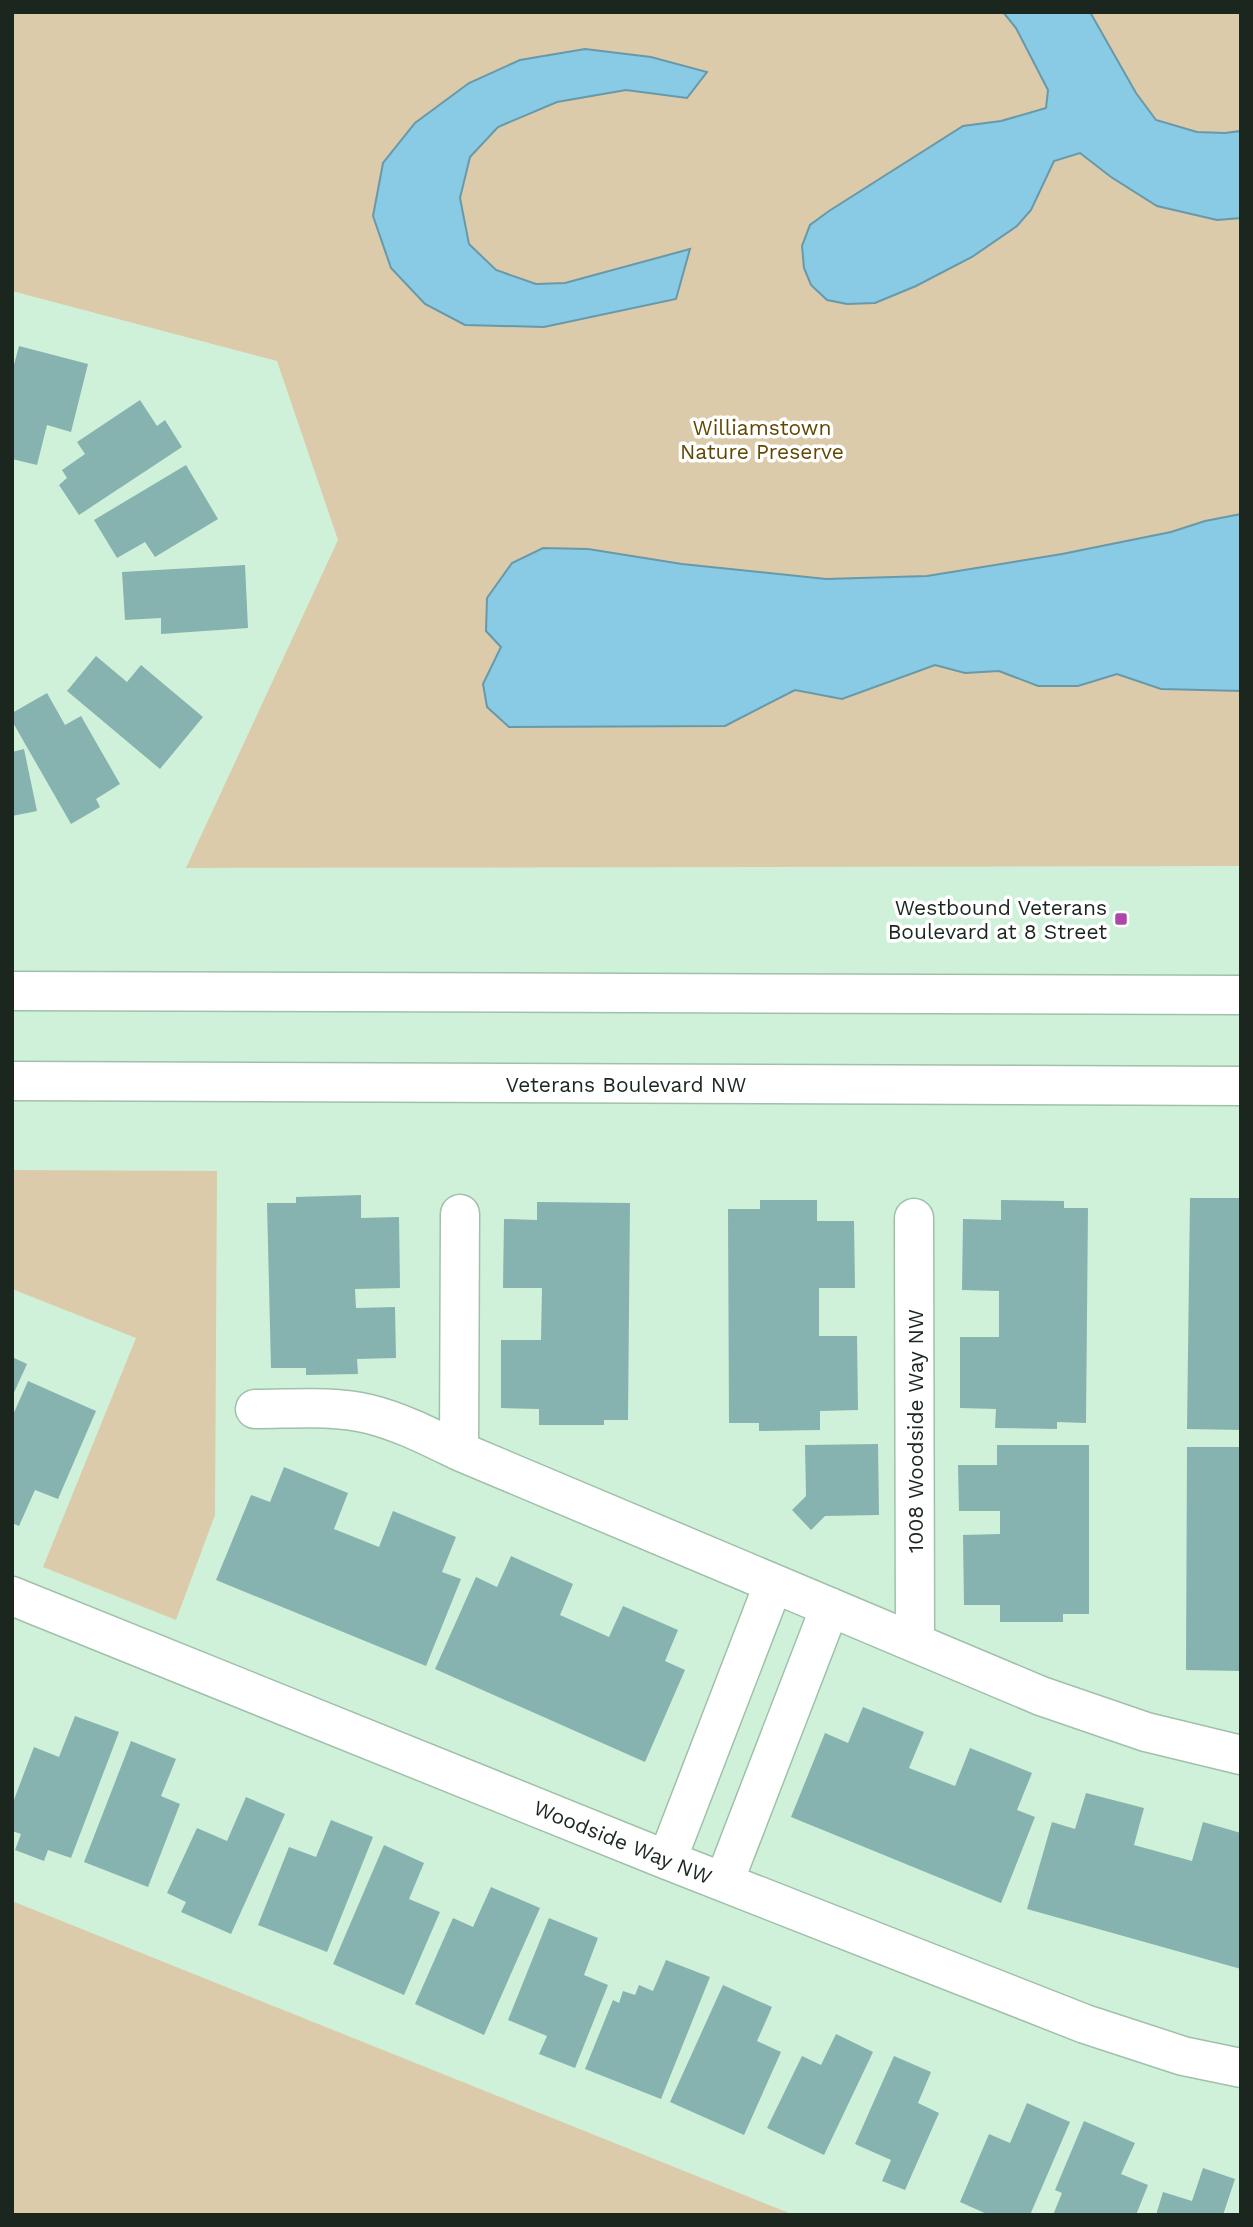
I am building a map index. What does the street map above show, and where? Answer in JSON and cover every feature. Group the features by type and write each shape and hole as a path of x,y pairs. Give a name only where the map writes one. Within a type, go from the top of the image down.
{"street":[{"path":"12,991 1241,995"},
{"name":"Veterans Boulevard NW","path":"12,1081 1241,1086"},
{"path":"459,1451 460,1214"},
{"name":"1008 Woodside Way NW","path":"914,1218 915,1643"},
{"path":"256,1409 342,1410 369,1414 408,1427 773,1585 1041,1696 1146,1732 1241,1755"},
{"path":"667,1860 773,1585"},
{"name":"Woodside Way NW","path":"12,1596 667,1860 1085,2024 1183,2056 1241,2068"},
{"path":"724,1882 830,1607"}],"green space":[{"name":"Williamstown Nature Preserve","path":"12,12 1241,12 1241,866 186,868 338,540 277,361 12,291"},
{"path":"12,1170 217,1171 215,1515 176,1620 43,1567 136,1338 12,1289"},
{"path":"12,1901 794,2215 12,2215"}],"water":[{"path":"1003,12 1090,12 1136,93 1156,120 1197,132 1241,131 1241,218 1217,220 1157,206 1111,177 1080,153 1054,161 1031,210 1017,226 972,257 916,286 875,303 847,304 827,300 811,285 804,268 802,246 810,225 963,126 1001,121 1046,108 1048,90 1016,28"},
{"path":"585,49 651,57 707,72 687,98 626,90 557,102 498,127 470,157 460,198 469,244 496,270 536,284 565,283 690,249 676,299 544,327 465,325 425,304 391,268 373,216 383,163 415,123 469,83 520,60"},
{"path":"1241,514 1241,691 1161,689 1117,674 1078,686 1038,686 999,671 965,673 935,665 842,699 795,690 725,726 509,727 487,707 483,684 501,647 486,631 487,598 512,563 543,548 588,549 682,564 826,579 927,576 1062,554 1171,532 1205,521"}],"building":[{"path":"19,346 88,364 71,432 47,425 37,465 12,459 12,372"},
{"path":"140,400 157,426 165,420 182,447 79,515 59,485 67,478 62,470 85,454 77,442"},
{"path":"186,465 218,519 155,557 145,542 117,558 94,520"},
{"path":"245,565 248,628 161,634 161,618 125,620 122,572"},
{"path":"96,656 127,682 141,665 203,717 160,769 67,691"},
{"path":"47,693 65,725 81,716 120,784 96,799 100,807 71,824 12,721 12,713"},
{"path":"24,749 37,811 12,816 12,752"},
{"path":"361,1195 361,1218 399,1217 400,1288 355,1289 356,1308 395,1307 396,1358 357,1359 358,1374 306,1375 306,1368 271,1368 267,1203 296,1203 296,1197"},
{"path":"1190,1198 1241,1198 1241,1430 1187,1429"},
{"path":"760,1200 817,1200 817,1221 854,1221 855,1288 819,1288 819,1336 857,1336 858,1410 820,1411 820,1430 759,1431 759,1423 729,1423 728,1209 760,1209"},
{"path":"1001,1200 1064,1201 1064,1208 1088,1208 1086,1423 1057,1422 1057,1429 995,1428 996,1409 960,1408 960,1337 999,1337 999,1291 962,1290 963,1219 1001,1220"},
{"path":"537,1202 630,1203 628,1420 604,1420 604,1425 539,1425 539,1409 501,1408 501,1340 541,1340 542,1288 503,1288 504,1219 537,1220"},
{"path":"12,1357 27,1364 12,1397"},
{"path":"28,1381 96,1411 58,1499 35,1490 19,1526 12,1523 12,1417"},
{"path":"878,1444 879,1515 825,1516 811,1530 792,1510 806,1496 805,1445"},
{"path":"997,1445 1089,1445 1089,1614 1063,1614 1063,1622 1000,1622 1000,1605 964,1605 963,1535 1000,1534 1000,1511 959,1511 958,1465 997,1465"},
{"path":"1187,1447 1241,1447 1241,1671 1186,1670"},
{"path":"284,1467 348,1493 334,1529 379,1547 393,1511 456,1537 442,1572 461,1579 426,1666 216,1580 251,1495 270,1502"},
{"path":"511,1556 573,1584 560,1615 609,1637 623,1606 678,1630 665,1661 685,1670 645,1762 435,1669 476,1577 497,1587"},
{"path":"863,1707 924,1732 909,1768 955,1786 970,1748 1032,1773 1017,1810 1035,1817 1001,1903 791,1817 825,1733 848,1743"},
{"path":"75,1716 119,1732 71,1858 48,1850 44,1861 15,1850 21,1834 12,1831 12,1805 34,1747 59,1757"},
{"path":"131,1741 176,1759 161,1796 180,1804 148,1887 84,1862"},
{"path":"1086,1793 1144,1808 1134,1845 1192,1861 1203,1822 1241,1833 1241,1969 1027,1909 1052,1822 1075,1829"},
{"path":"246,1797 285,1814 231,1934 181,1912 186,1902 167,1893 197,1828 227,1841"},
{"path":"331,1820 373,1837 327,1952 258,1925 289,1847 316,1857"},
{"path":"384,1845 424,1863 409,1899 440,1912 404,1995 333,1964"},
{"path":"491,1887 540,1908 484,2035 415,2004 453,1918 473,1927"},
{"path":"549,1918 598,1938 584,1975 608,1985 575,2068 539,2054 547,2036 508,2020"},
{"path":"666,1960 710,1977 661,2099 585,2069 613,2000 619,2003 623,1991 635,1995 639,1985 653,1991"},
{"path":"723,1985 772,2007 757,2041 781,2052 744,2135 670,2102"},
{"path":"836,2034 873,2052 824,2155 767,2128 802,2056 821,2065"},
{"path":"894,2056 931,2072 918,2103 939,2113 905,2190 882,2181 891,2160 855,2144"},
{"path":"1027,2103 1070,2122 1030,2215 989,2215 960,2202 989,2134 1010,2143"},
{"path":"1084,2121 1135,2143 1121,2174 1148,2185 1136,2215 1053,2215 1062,2193 1055,2190"},
{"path":"1203,2168 1235,2179 1223,2215 1156,2215 1163,2192 1192,2201"}],"place":[{"name":"Westbound Veterans Boulevard at 8 Street","path":"1121,919"}]}
